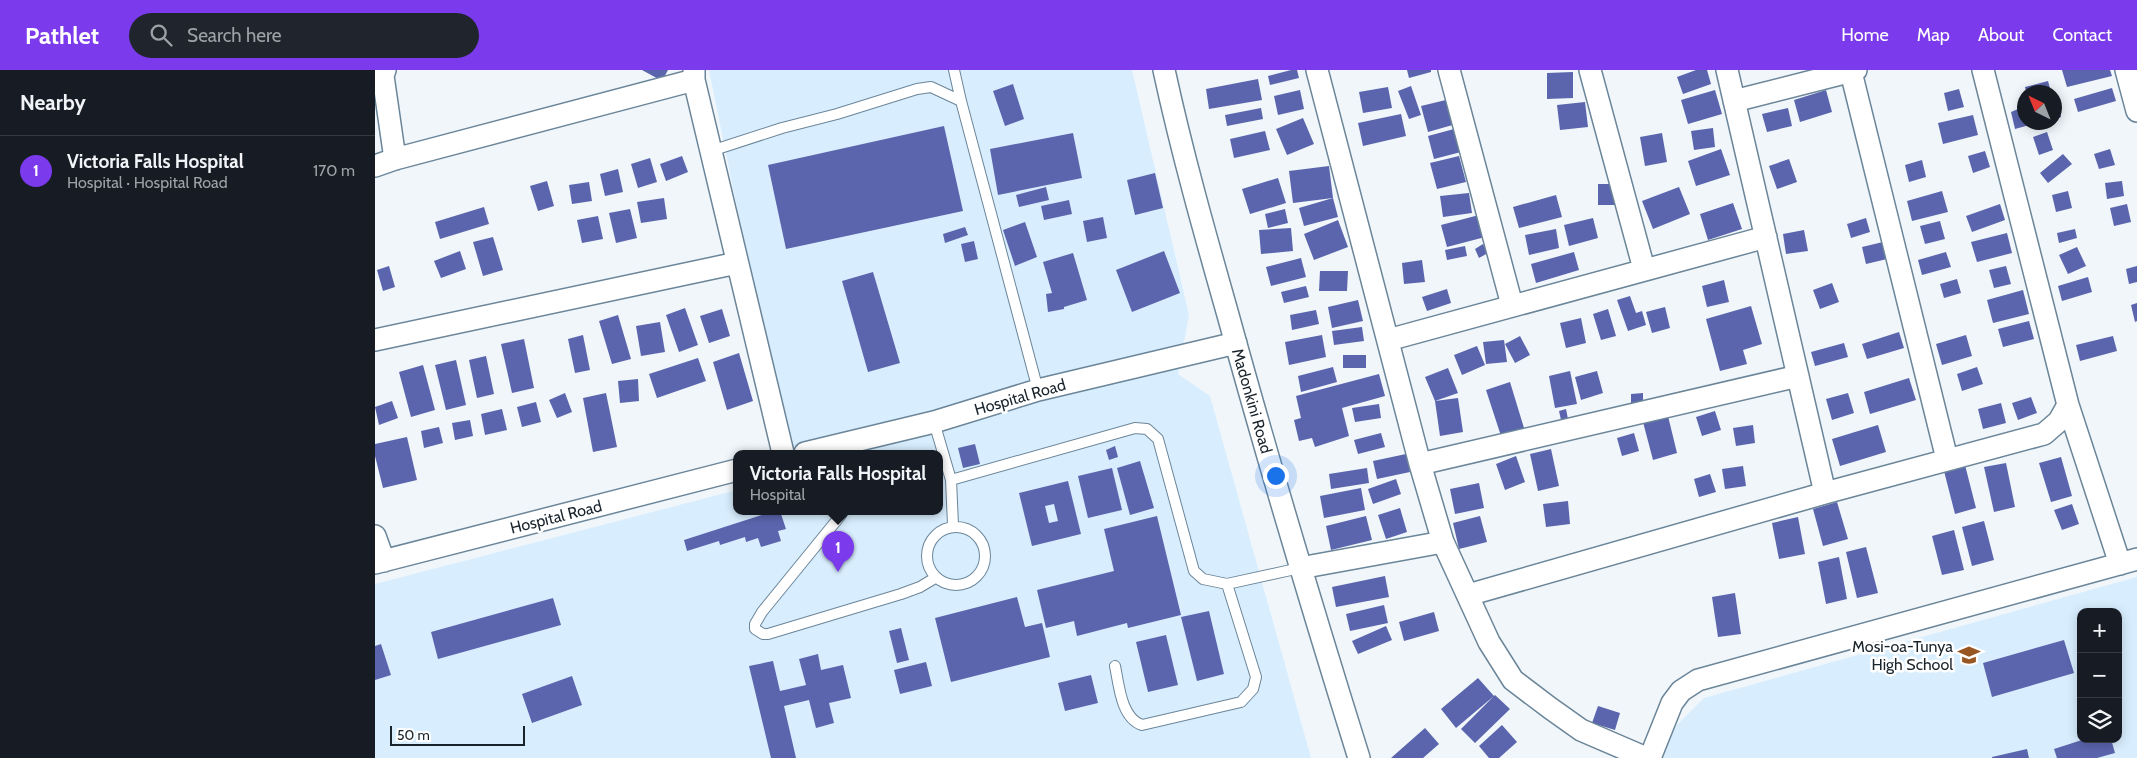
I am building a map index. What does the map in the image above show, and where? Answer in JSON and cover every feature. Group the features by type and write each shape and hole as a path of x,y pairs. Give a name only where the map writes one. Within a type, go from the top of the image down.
{"street":[{"path":"385,70 383,76 395,159"},
{"name":"Madonkini Road","path":"1164,70 1180,142 1235,343 1300,568 1359,758"},
{"path":"1317,70 1420,464 1443,542 1489,642 1513,680 1581,730 1645,758"},
{"path":"1449,70 1511,305"},
{"path":"1590,70 1644,268"},
{"path":"1727,70 1825,493"},
{"path":"1649,758 1672,703 1681,691 1698,680 2129,562 2068,405 1983,70"},
{"path":"2126,70 2137,111"},
{"path":"1734,101 1853,71 1947,459"},
{"path":"375,166 694,75 782,450"},
{"path":"1388,340 1644,268 1766,237"},
{"path":"375,340 737,263"},
{"name":"Hospital Road","path":"817,450 934,422 1038,390 1235,343"},
{"path":"1420,464 1798,376"},
{"path":"1468,595 1825,493 2044,434 2059,422 2068,405"},
{"name":"Hospital Road","path":"380,562 733,471"},
{"path":"375,536 380,562"},
{"path":"1300,568 1443,542"}],"lane":[{"path":"954,70 1038,390"},
{"path":"711,151 782,128 931,86 961,101"},
{"path":"934,422 942,450"},
{"path":"951,480 1135,428 1147,429 1157,438 1194,570 1203,579 1227,584 1300,568"},
{"path":"943,453 951,480 953,525"},
{"path":"841,515 762,612 755,624 755,629 759,632 768,634 901,594 920,588 935,578"},
{"path":"953,525 972,530 985,546 984,566 970,582 950,585 935,578 928,567 926,555 934,536 953,525"},
{"path":"1115,666 1123,702 1134,722 1142,725 1241,702 1253,689 1255,677 1227,584"}],"shaded area":[{"path":"709,70 1132,70 1189,315 1178,374 1210,396 1311,758 375,758 375,584 733,491 733,515 943,515 943,450 786,450"},
{"name":"Mosi-oa-Tunya High School","path":"2137,577 2137,758 1662,758 1672,730 1704,698"}],"building":[{"path":"642,70 668,70 662,81"},
{"path":"1297,70 1299,78 1270,85 1268,76"},
{"path":"1407,70 1431,70 1431,72 1409,78"},
{"path":"1696,70 1707,70 1711,84 1683,94 1677,77"},
{"path":"2062,70 2110,70 2112,76 2067,87"},
{"path":"1573,72 1573,98 1547,99 1547,73"},
{"path":"1258,79 1262,100 1209,109 1206,89"},
{"path":"2048,81 2049,85 2033,85"},
{"path":"1013,84 1024,119 1005,126 993,91"},
{"path":"1411,86 1421,115 1409,119 1398,91"},
{"path":"1388,87 1392,108 1363,113 1359,92"},
{"path":"2112,88 2116,101 2078,112 2074,99"},
{"path":"1959,89 1964,107 1948,111 1944,93"},
{"path":"1300,90 1304,109 1278,115 1274,96"},
{"path":"1715,90 1722,114 1688,124 1681,100"},
{"path":"1826,90 1832,112 1800,122 1794,100"},
{"path":"1450,99 1456,124 1428,132 1421,106"},
{"path":"1585,102 1588,127 1560,130 1557,105"},
{"path":"1261,108 1263,119 1227,126 1225,115"},
{"path":"1788,108 1792,126 1767,132 1762,114"},
{"path":"2017,109 2017,128 2015,129 2011,112"},
{"path":"1401,114 1406,136 1363,146 1358,123"},
{"path":"1973,115 1978,135 1943,144 1938,123"},
{"path":"1303,118 1314,144 1287,155 1276,129"},
{"path":"944,126 963,211 786,249 768,165"},
{"path":"1713,128 1715,147 1694,150 1691,131"},
{"path":"1454,129 1461,152 1434,159 1428,136"},
{"path":"1265,131 1270,150 1234,158 1230,139"},
{"path":"2047,132 2053,150 2039,155 2033,137"},
{"path":"1073,133 1082,178 998,195 990,149"},
{"path":"1662,133 1667,162 1645,166 1640,137"},
{"path":"1721,149 1730,175 1696,186 1688,161"},
{"path":"2110,149 2115,165 2099,169 2094,154"},
{"path":"1985,151 1990,167 1973,173 1968,156"},
{"path":"2063,154 2072,164 2048,183 2040,173"},
{"path":"682,156 688,172 666,181 660,164"},
{"path":"1459,156 1466,182 1437,189 1430,163"},
{"path":"650,158 657,182 638,188 631,164"},
{"path":"1789,159 1797,182 1777,189 1769,166"},
{"path":"1922,160 1926,177 1909,182 1905,165"},
{"path":"1329,166 1333,198 1293,203 1289,171"},
{"path":"618,169 623,192 605,196 600,174"},
{"path":"1155,173 1163,208 1135,215 1127,180"},
{"path":"1278,178 1286,203 1250,214 1242,189"},
{"path":"547,181 554,206 538,211 530,186"},
{"path":"2122,181 2124,196 2107,199 2105,183"},
{"path":"589,182 592,201 572,204 569,185"},
{"path":"1598,184 1615,184 1615,205 1598,205"},
{"path":"1046,187 1049,200 1019,207 1016,195"},
{"path":"1679,187 1690,214 1653,229 1642,201"},
{"path":"1942,191 1948,212 1912,221 1907,201"},
{"path":"2068,191 2072,208 2056,212 2052,195"},
{"path":"1469,193 1472,213 1443,217 1440,196"},
{"path":"1556,195 1562,217 1519,228 1513,207"},
{"path":"664,198 667,219 641,223 637,202"},
{"path":"1333,198 1338,217 1304,226 1299,208"},
{"path":"1069,200 1072,214 1044,220 1041,206"},
{"path":"1733,203 1742,229 1708,240 1700,214"},
{"path":"2000,204 2005,220 1972,232 1966,216"},
{"path":"2127,204 2131,222 2114,226 2110,208"},
{"path":"484,207 489,224 440,239 435,222"},
{"path":"630,209 637,238 616,243 609,213"},
{"path":"1285,209 1288,223 1268,228 1265,214"},
{"path":"1479,215 1485,237 1447,247 1441,225"},
{"path":"598,216 603,239 582,243 577,220"},
{"path":"1103,217 1107,238 1087,242 1083,221"},
{"path":"1593,218 1598,238 1569,246 1564,225"},
{"path":"1866,218 1870,232 1851,238 1847,224"},
{"path":"1338,220 1348,247 1314,260 1304,234"},
{"path":"1940,221 1945,239 1925,244 1920,226"},
{"path":"1025,222 1037,257 1015,266 1003,230"},
{"path":"965,227 968,235 945,243 943,234"},
{"path":"1291,228 1293,251 1261,254 1259,230"},
{"path":"1556,229 1559,248 1529,255 1525,235"},
{"path":"2075,229 2077,238 2059,243 2057,233"},
{"path":"1804,230 1808,251 1786,254 1783,234"},
{"path":"2007,233 2012,253 1977,262 1971,242"},
{"path":"493,237 503,270 483,276 473,242"},
{"path":"974,241 978,259 965,262 961,244"},
{"path":"1883,242 1887,259 1866,264 1862,247"},
{"path":"1483,244 1488,253 1479,258 1475,249"},
{"path":"1465,246 1467,256 1447,260 1445,250"},
{"path":"2077,247 2086,266 2068,274 2059,255"},
{"path":"460,251 466,269 441,278 434,261"},
{"path":"1164,251 1180,293 1132,312 1116,270"},
{"path":"1574,252 1579,270 1536,283 1531,264"},
{"path":"1946,252 1951,267 1922,275 1918,260"},
{"path":"1073,253 1087,300 1064,307 1064,309 1048,312 1046,294 1052,293 1043,262"},
{"path":"1301,258 1306,277 1271,286 1266,267"},
{"path":"1422,260 1425,282 1404,284 1402,263"},
{"path":"389,266 395,287 383,291 377,270"},
{"path":"2006,266 2011,284 1994,288 1989,270"},
{"path":"2137,266 2137,282 2129,284 2126,269"},
{"path":"1320,271 1348,271 1347,291 1319,291"},
{"path":"873,272 900,363 868,372 842,281"},
{"path":"2088,277 2092,292 2062,301 2058,286"},
{"path":"1957,279 1961,293 1944,298 1940,284"},
{"path":"1724,280 1729,302 1707,307 1702,286"},
{"path":"1832,283 1839,302 1820,309 1813,290"},
{"path":"1306,286 1309,297 1284,303 1281,292"},
{"path":"1447,289 1451,303 1427,311 1422,297"},
{"path":"2023,290 2029,314 1993,323 1987,300"},
{"path":"1630,296 1636,313 1642,311 1646,325 1628,331 1617,300"},
{"path":"1358,300 1363,321 1332,328 1328,307"},
{"path":"2137,303 2137,321 2135,322 2131,305"},
{"path":"1751,306 1762,344 1743,350 1747,364 1720,371 1706,319"},
{"path":"1665,307 1670,328 1652,333 1646,312"},
{"path":"685,308 698,345 679,352 666,315"},
{"path":"722,309 730,336 709,343 700,316"},
{"path":"1608,309 1616,336 1601,340 1593,314"},
{"path":"1316,310 1319,324 1292,330 1290,315"},
{"path":"618,315 631,359 612,364 599,321"},
{"path":"1581,318 1586,343 1566,348 1560,323"},
{"path":"2029,321 2034,339 2003,347 1998,329"},
{"path":"660,322 665,352 641,356 636,326"},
{"path":"1362,327 1364,341 1334,345 1332,331"},
{"path":"1899,332 1904,348 1867,359 1862,344"},
{"path":"583,335 590,370 575,373 568,339"},
{"path":"1322,335 1326,357 1289,365 1285,342"},
{"path":"1966,335 1972,356 1942,365 1936,344"},
{"path":"1520,336 1530,355 1515,363 1505,344"},
{"path":"2113,336 2117,351 2080,361 2076,345"},
{"path":"524,339 534,388 512,393 501,344"},
{"path":"1504,340 1507,362 1486,364 1483,342"},
{"path":"1844,343 1848,357 1815,366 1811,352"},
{"path":"1477,346 1485,365 1462,375 1454,355"},
{"path":"739,353 753,401 727,410 713,362"},
{"path":"1343,355 1366,355 1366,368 1343,368"},
{"path":"486,356 494,394 477,398 469,360"},
{"path":"698,358 706,381 657,398 649,374"},
{"path":"456,360 466,405 446,410 435,365"},
{"path":"423,365 435,410 411,417 399,372"},
{"path":"1333,367 1337,382 1301,392 1298,376"},
{"path":"1977,367 1983,384 1962,391 1957,374"},
{"path":"1448,368 1458,393 1435,401 1425,377"},
{"path":"1570,371 1577,404 1555,408 1549,376"},
{"path":"1597,371 1603,393 1581,400 1575,377"},
{"path":"1379,374 1385,396 1342,408 1349,436 1315,447 1312,438 1299,441 1294,420 1301,418 1296,396"},
{"path":"1909,378 1916,400 1870,414 1864,392"},
{"path":"638,379 639,401 620,403 618,381"},
{"path":"1510,382 1524,428 1501,436 1486,390"},
{"path":"565,393 572,412 557,418 549,400"},
{"path":"606,393 617,447 593,452 583,398"},
{"path":"1643,393 1643,403 1631,404 1631,394"},
{"path":"1848,393 1854,413 1832,420 1826,399"},
{"path":"2031,397 2037,413 2018,420 2012,403"},
{"path":"1458,398 1463,432 1440,436 1435,401"},
{"path":"392,401 398,418 379,425 375,407"},
{"path":"536,402 541,422 522,427 517,407"},
{"path":"2001,403 2006,423 1983,429 1978,409"},
{"path":"1379,404 1381,418 1355,422 1352,408"},
{"path":"502,409 507,430 485,435 481,414"},
{"path":"1566,409 1568,419 1561,420 1559,411"},
{"path":"1715,411 1721,430 1702,436 1696,417"},
{"path":"1668,416 1677,453 1653,460 1643,422"},
{"path":"470,420 473,436 455,440 452,423"},
{"path":"1753,425 1755,443 1736,446 1733,428"},
{"path":"1878,425 1886,452 1840,466 1832,439"},
{"path":"439,427 443,443 424,448 421,431"},
{"path":"1381,433 1385,447 1358,454 1354,440"},
{"path":"1634,433 1639,451 1622,456 1617,438"},
{"path":"407,437 417,480 383,488 375,456 375,444"},
{"path":"975,444 980,464 963,468 958,448"},
{"path":"1115,446 1118,457 1109,460 1106,450"},
{"path":"1551,449 1559,486 1538,491 1530,454"},
{"path":"1406,454 1410,472 1377,479 1373,461"},
{"path":"1516,456 1525,482 1505,490 1496,464"},
{"path":"2061,457 2072,496 2051,502 2039,463"},
{"path":"1140,461 1154,508 1130,515 1117,468"},
{"path":"2006,463 2015,507 1994,512 1984,467"},
{"path":"1965,465 1976,508 1955,514 1944,471"},
{"path":"1743,466 1746,486 1725,489 1722,469"},
{"path":"1112,468 1122,510 1088,518 1078,476"},
{"path":"1367,468 1369,483 1331,489 1329,474"},
{"path":"1710,474 1716,492 1699,497 1694,479"},
{"path":"1396,479 1401,494 1373,504 1368,489"},
{"path":"1068,481 1081,534 1032,546 1019,493","holes":["1054,504 1058,521 1049,523 1045,506"]},
{"path":"1479,483 1484,508 1455,514 1450,489"},
{"path":"1361,488 1365,510 1324,518 1320,496"},
{"path":"1568,501 1570,524 1546,527 1543,504"},
{"path":"1837,502 1848,539 1823,546 1813,509"},
{"path":"2072,504 2079,524 2062,530 2054,510"},
{"path":"1400,508 1407,532 1386,539 1378,515"},
{"path":"762,515 781,515 786,529 778,531 781,541 761,547 758,538 746,542 745,537 720,545 719,541 687,551 684,540"},
{"path":"1157,516 1181,615 1128,628 1127,623 1077,636 1074,621 1046,628 1037,590 1114,571 1104,529"},
{"path":"1366,516 1372,540 1331,550 1326,526"},
{"path":"1480,516 1487,542 1459,549 1453,523"},
{"path":"1798,517 1805,554 1779,559 1772,523"},
{"path":"1984,521 1994,560 1972,566 1962,527"},
{"path":"1954,530 1964,570 1942,575 1932,536"},
{"path":"1866,547 1878,593 1857,598 1846,552"},
{"path":"1839,557 1847,599 1826,604 1818,562"},
{"path":"1385,576 1389,597 1336,607 1332,587"},
{"path":"1735,593 1741,634 1718,637 1712,597"},
{"path":"1017,597 1025,627 1042,623 1050,657 951,682 935,618"},
{"path":"553,598 561,625 438,659 431,632"},
{"path":"1384,605 1388,623 1350,631 1346,614"},
{"path":"1209,611 1224,674 1197,681 1181,617"},
{"path":"1434,612 1439,631 1404,641 1399,622"},
{"path":"1386,626 1392,640 1358,654 1352,641"},
{"path":"901,628 909,660 897,663 889,631"},
{"path":"1166,635 1178,685 1148,692 1136,642"},
{"path":"2064,640 2074,673 1992,697 1983,663"},
{"path":"381,644 391,675 375,680 375,646"},
{"path":"818,654 821,670 843,665 851,698 829,703 834,723 816,728 809,700 784,706 796,758 771,758 749,666 773,661 780,691 806,685 799,659"},
{"path":"926,662 932,686 900,694 894,670"},
{"path":"1091,675 1098,703 1065,711 1058,683"},
{"path":"572,676 582,705 532,723 522,694"},
{"path":"1478,678 1494,696 1456,728 1441,709"},
{"path":"1495,695 1510,709 1475,743 1461,729"},
{"path":"1598,706 1620,713 1615,730 1592,723"},
{"path":"1502,725 1517,742 1499,758 1489,758 1479,746"},
{"path":"1425,728 1439,744 1423,758 1391,758"},
{"path":"2077,742 2112,743 2115,753 2097,758 2057,758 2054,749"},
{"path":"2027,749 2029,758 1992,758 1992,757"}],"place":[{"name":"Victoria Falls Hospital","path":"838,572"},
{"name":"Mosi-oa-Tunya High School","path":"1969,655"}]}
